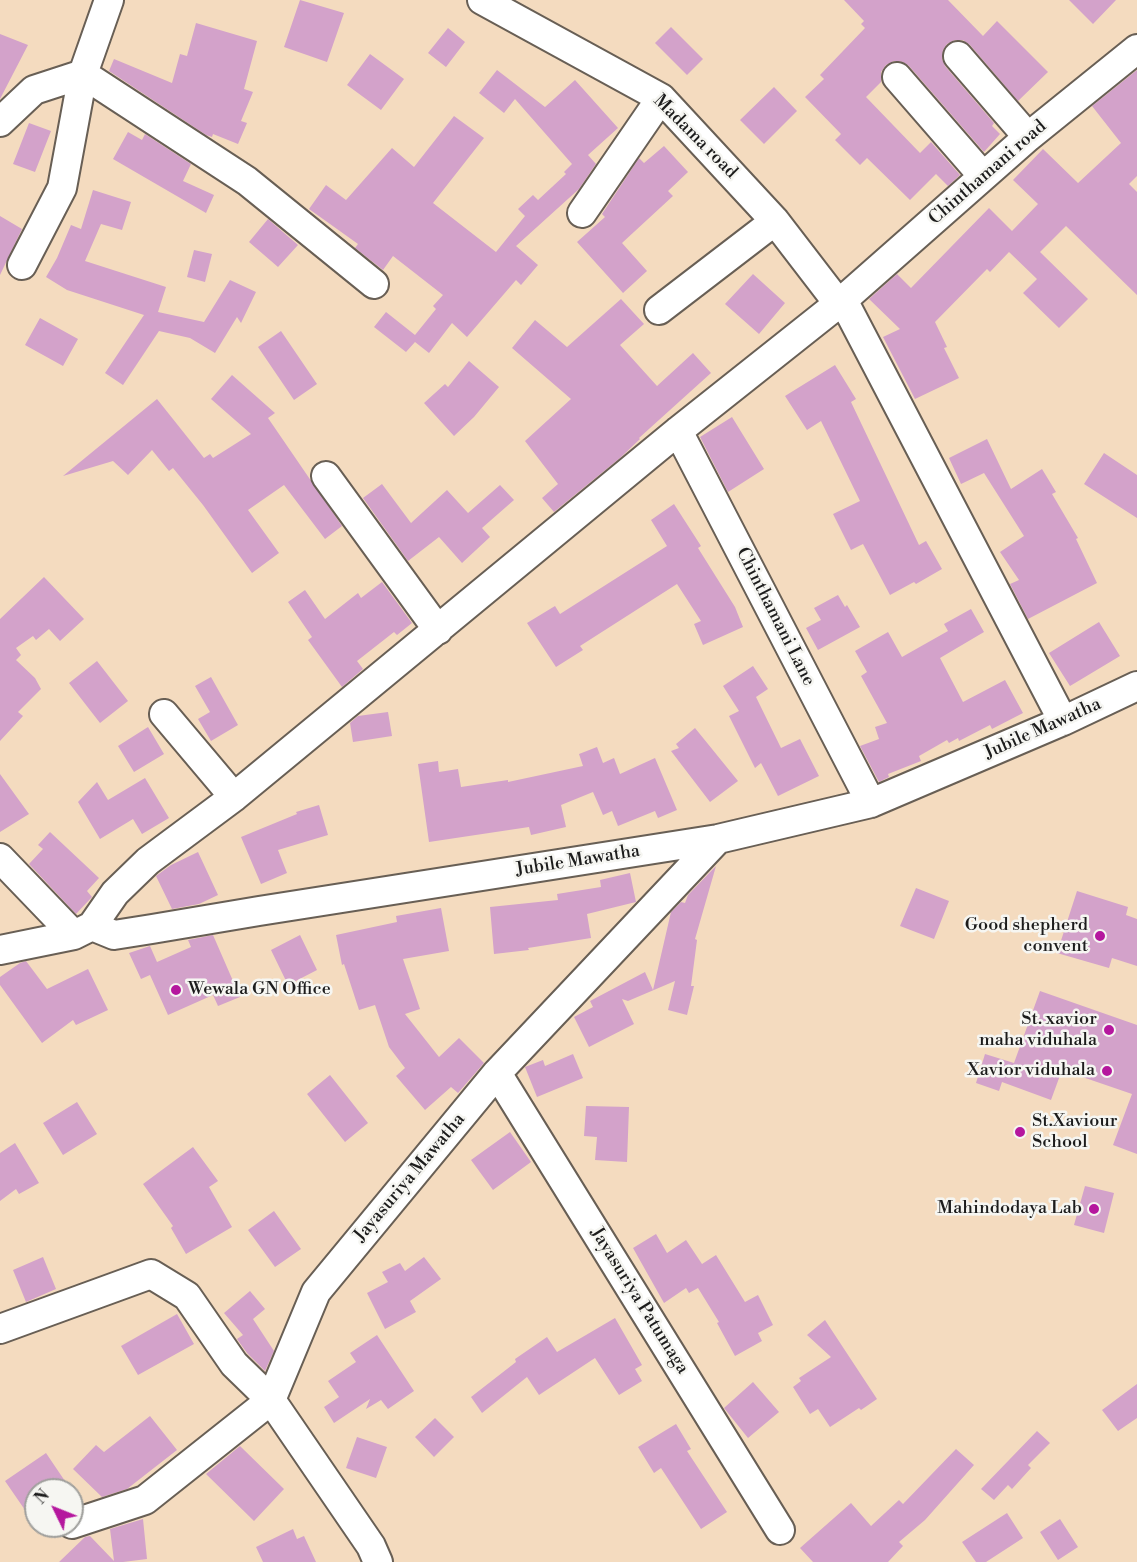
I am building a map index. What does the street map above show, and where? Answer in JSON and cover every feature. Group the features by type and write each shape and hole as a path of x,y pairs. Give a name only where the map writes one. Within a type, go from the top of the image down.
{"street":[{"path":"22,265 62,188 83,74 109,0"},
{"name":"Madama road","path":"482,0 661,98 775,221 841,301 1063,721"},
{"name":"Chinthamani road","path":"83,930 115,893 148,861 234,797 678,431 841,301 1028,137 1137,50"},
{"path":"958,56 1028,137"},
{"path":"0,122 34,90 83,74"},
{"path":"83,74 247,181 374,284"},
{"path":"897,77 983,176"},
{"path":"582,213 661,98"},
{"path":"659,309 775,221"},
{"name":"Chinthamani Lane","path":"678,431 871,803"},
{"path":"326,476 438,630"},
{"name":"Jubile Mawatha","path":"0,951 83,930 114,934 142,931 718,839 871,803 1063,721 1137,686"},
{"path":"164,714 234,797"},
{"name":"Jayasuriya Mawatha","path":"271,1400 316,1292 497,1073 718,839"},
{"path":"0,858 83,930"},
{"name":"Jayasuriya Patumaga","path":"497,1073 780,1530"},
{"path":"0,1329 152,1274 187,1296 234,1364 271,1400 371,1546 378,1562"},
{"path":"84,1520 145,1500 271,1400"}],"building":[{"path":"300,0 344,13 327,62 284,47"},
{"path":"844,0 948,0 983,36 997,21 1048,72 1018,101 970,45 963,40 955,40 947,44 943,50 942,59 945,66 994,123 992,126 1000,134 984,152 909,66 903,62 894,61 886,65 881,72 881,82 866,97 920,153 931,142 960,175 948,186 936,174 910,200 867,158 860,165 835,140 841,134 805,97 824,79 820,75 865,28 861,24 864,21"},
{"path":"1069,0 1116,0 1093,24"},
{"path":"196,23 257,41 244,89 253,92 241,121 247,123 238,144 213,134 212,137 206,135 109,71 114,59 172,83 180,54 187,56"},
{"path":"671,27 703,59 687,75 655,43"},
{"path":"448,28 465,42 446,67 428,53"},
{"path":"0,34 28,45 0,99"},
{"path":"370,54 404,79 381,110 347,85"},
{"path":"497,70 545,107 575,80 618,128 588,155 596,164 579,189 516,246 538,265 521,285 516,280 467,337 452,323 429,353 415,342 406,352 374,327 386,312 415,335 436,309 433,306 443,295 393,256 383,270 355,248 358,244 309,209 326,185 346,200 392,148 414,167 454,116 484,138 433,203 496,252 525,216 518,209 533,195 538,200 566,174 564,172 572,164 515,99 504,113 479,93"},
{"path":"1137,70 1137,176 1129,184 1137,192 1137,295 1066,226 1040,252 1088,299 1059,328 1023,293 1037,279 1009,252 990,272 987,269 935,322 947,347 944,348 959,378 915,399 883,337 900,329 869,299 897,274 911,288 989,208 1012,231 1038,204 1013,180 1043,149 1078,183 1121,143 1092,106"},
{"path":"774,87 797,111 764,144 740,120"},
{"path":"29,123 51,131 35,172 13,164"},
{"path":"128,132 142,140 145,134 191,164 183,181 214,195 206,213 113,159"},
{"path":"664,146 688,172 668,191 673,196 622,243 647,271 623,293 577,242 605,217 602,214 639,158 644,163"},
{"path":"93,190 131,202 122,230 101,224 85,261 166,287 158,312 204,322 230,280 256,292 241,323 237,317 215,353 190,338 159,331 123,385 105,373 144,315 67,290 46,277 71,225 81,229"},
{"path":"0,216 22,229 0,275"},
{"path":"268,219 298,245 278,267 249,242"},
{"path":"194,250 212,254 205,282 187,277"},
{"path":"753,274 785,303 759,334 725,304"},
{"path":"621,299 644,324 620,345 657,386 693,353 711,373 620,458 554,512 542,498 558,484 525,441 571,399 512,348 535,320 567,347"},
{"path":"40,318 78,339 63,366 25,345"},
{"path":"281,331 317,384 294,400 258,347"},
{"path":"469,361 499,387 474,417 454,436 424,403 445,384 448,387"},
{"path":"835,365 856,399 851,402 919,545 926,541 942,569 890,595 863,544 851,550 833,514 860,501 821,421 807,430 785,396"},
{"path":"232,375 275,413 268,418 342,526 325,539 284,485 248,510 279,553 252,573 173,468 169,471 152,450 128,475 113,461 63,476 157,399 204,458 210,454 213,458 251,434 211,399"},
{"path":"732,417 764,469 728,492 700,437"},
{"path":"987,439 1011,489 1042,469 1056,492 1052,494 1078,538 1076,539 1097,583 1028,619 1010,584 1019,580 1000,552 1024,536 984,473 961,484 949,458"},
{"path":"1104,453 1137,475 1137,518 1084,484"},
{"path":"382,484 411,523 447,490 468,513 500,485 514,500 482,528 490,537 462,563 439,537 408,561 363,498"},
{"path":"674,504 701,546 698,548 735,607 743,627 703,645 694,624 701,621 677,584 580,646 583,650 556,667 527,623 555,606 560,614 667,546 651,520"},
{"path":"44,577 84,619 60,641 49,629 36,640 33,636 16,648 21,655 16,660 35,678 41,689 18,712 23,716 0,741 0,619"},
{"path":"382,582 412,623 397,635 394,632 357,661 363,669 342,687 308,640 312,637 288,602 305,590 325,619 358,593 361,598"},
{"path":"838,595 860,627 818,650 806,628 821,620 814,608"},
{"path":"971,609 984,632 940,658 963,702 1005,680 1023,713 992,729 990,725 959,741 958,738 949,743 947,740 919,756 921,761 888,774 889,777 879,782 860,746 879,739 875,727 887,723 861,676 867,672 855,651 888,632 902,657 948,631 944,624"},
{"path":"1099,622 1120,656 1070,686 1049,653"},
{"path":"97,661 128,701 100,723 69,683"},
{"path":"753,666 768,689 756,697 781,748 800,739 819,776 778,796 761,763 755,768 729,716 739,711 723,686"},
{"path":"211,677 238,725 211,741 198,719 210,712 195,686"},
{"path":"388,712 392,736 353,742 350,723 358,716"},
{"path":"148,727 164,754 134,772 118,746"},
{"path":"695,728 738,781 710,802 671,751 679,748 676,744"},
{"path":"597,747 603,763 614,758 620,774 655,758 677,810 658,818 655,811 618,826 612,811 603,815 593,792 561,805 566,827 531,835 529,827 429,842 418,764 438,761 439,772 458,769 461,787 508,780 508,782 583,766 579,754"},
{"path":"0,774 29,814 0,832"},
{"path":"145,778 169,818 142,834 133,819 100,839 78,802 97,782 108,800"},
{"path":"319,805 328,835 278,850 287,873 261,884 241,837 297,814 296,812"},
{"path":"50,832 99,878 87,891 92,897 76,914 29,864 43,849 38,845"},
{"path":"198,852 218,895 199,904 172,909 156,876 171,865"},
{"path":"716,866 695,939 697,940 691,986 694,986 687,1015 668,1010 675,981 628,1001 622,999 634,1024 589,1047 574,1017 593,1007 590,1001 645,972 653,990 671,912 681,902 685,903 688,895"},
{"path":"630,873 636,902 587,914 591,938 494,954 490,907 558,900 557,894 601,887 600,880"},
{"name":"Good shepherd convent","path":"916,888 949,901 934,939 900,926"},
{"name":"Good shepherd convent","path":"1077,891 1128,907 1126,915 1137,919 1137,966 1112,958 1109,968 1057,953"},
{"path":"441,908 449,951 403,959 420,1009 405,1014 439,1057 459,1038 484,1063 458,1093 451,1087 425,1110 396,1076 405,1068 389,1047 375,1005 359,1010 344,964 342,965 336,935 397,922 396,916"},
{"path":"213,935 240,997 218,1006 213,995 168,1015 150,975 141,979 129,953 150,946 157,962 191,947 188,940"},
{"path":"300,935 317,970 288,985 271,950"},
{"path":"26,961 47,989 88,969 108,1010 76,1025 73,1020 42,1043 0,985 0,977"},
{"path":"1040,991 1137,1025 1137,1154 1113,1145 1132,1094 1062,1070 1051,1100 1002,1082 999,1091 976,1083 985,1054 1014,1063"},
{"path":"573,1054 583,1078 537,1097 525,1067 543,1060 545,1066"},
{"path":"330,1075 368,1123 345,1142 307,1094"},
{"path":"77,1102 97,1134 63,1155 43,1123"},
{"path":"586,1106 629,1107 627,1162 595,1160 597,1137 584,1136"},
{"path":"510,1132 531,1162 493,1190 471,1160"},
{"path":"15,1143 39,1183 19,1194 16,1189 0,1201 0,1153"},
{"path":"193,1147 218,1181 209,1187 232,1227 186,1254 171,1228 173,1226 143,1184"},
{"name":"Mahindodaya Lab","path":"1085,1186 1114,1193 1104,1233 1074,1225"},
{"path":"274,1211 301,1249 275,1267 248,1230"},
{"path":"656,1234 667,1253 686,1240 702,1264 716,1255 745,1302 758,1295 773,1325 758,1333 762,1341 735,1356 717,1323 719,1322 698,1288 689,1293 686,1288 664,1303 633,1248"},
{"path":"43,1257 56,1289 26,1302 13,1270"},
{"path":"424,1257 441,1279 410,1301 416,1312 385,1329 367,1293 388,1282 382,1272 400,1263 405,1271"},
{"path":"250,1291 265,1309 253,1319 274,1351 265,1371 237,1339 243,1335 224,1313"},
{"path":"177,1314 194,1344 138,1375 121,1346"},
{"path":"615,1318 642,1365 635,1369 642,1381 619,1395 595,1358 539,1395 527,1377 482,1413 471,1397 516,1362 515,1359 547,1337 557,1352"},
{"path":"825,1320 877,1399 830,1427 818,1409 810,1414 793,1387 801,1381 799,1378 831,1357 807,1335"},
{"path":"377,1335 414,1391 388,1409 381,1400 366,1409 370,1399 334,1423 324,1407 339,1397 328,1381 356,1362 350,1353"},
{"path":"753,1382 779,1412 748,1438 724,1408"},
{"path":"1137,1384 1137,1418 1118,1431 1102,1410"},
{"path":"150,1416 177,1450 127,1489 102,1497 73,1469 96,1445 104,1452"},
{"path":"435,1418 454,1437 434,1457 415,1437"},
{"path":"676,1424 691,1449 687,1451 727,1512 701,1529 661,1468 654,1473 638,1447"},
{"path":"1037,1431 1050,1443 1028,1465 1031,1468 1012,1489 1008,1485 994,1500 981,1489"},
{"path":"357,1437 387,1447 376,1478 346,1468"},
{"path":"240,1446 284,1489 254,1521 206,1474"},
{"path":"956,1449 974,1465 925,1520 899,1542 903,1546 888,1562 813,1562 800,1548 851,1503 871,1526 899,1500 903,1504"},
{"path":"46,1453 63,1478 24,1478 24,1509 5,1481"},
{"path":"1007,1513 1023,1538 986,1562 976,1562 962,1542"},
{"path":"143,1519 147,1559 123,1562 59,1562 85,1537 90,1536 114,1561 110,1529"},
{"path":"1060,1519 1078,1547 1058,1560 1040,1532"},
{"path":"293,1529 297,1539 304,1536 316,1562 263,1562 256,1547"}],"place":[{"name":"Good shepherd convent","path":"1100,936"},
{"name":"Wewala GN Office","path":"176,990"},
{"name":"St. xavior maha viduhala","path":"1109,1030"},
{"name":"Xavior viduhala","path":"1107,1071"},
{"name":"St.Xaviour School","path":"1020,1132"},
{"name":"Mahindodaya Lab","path":"1094,1209"}]}
